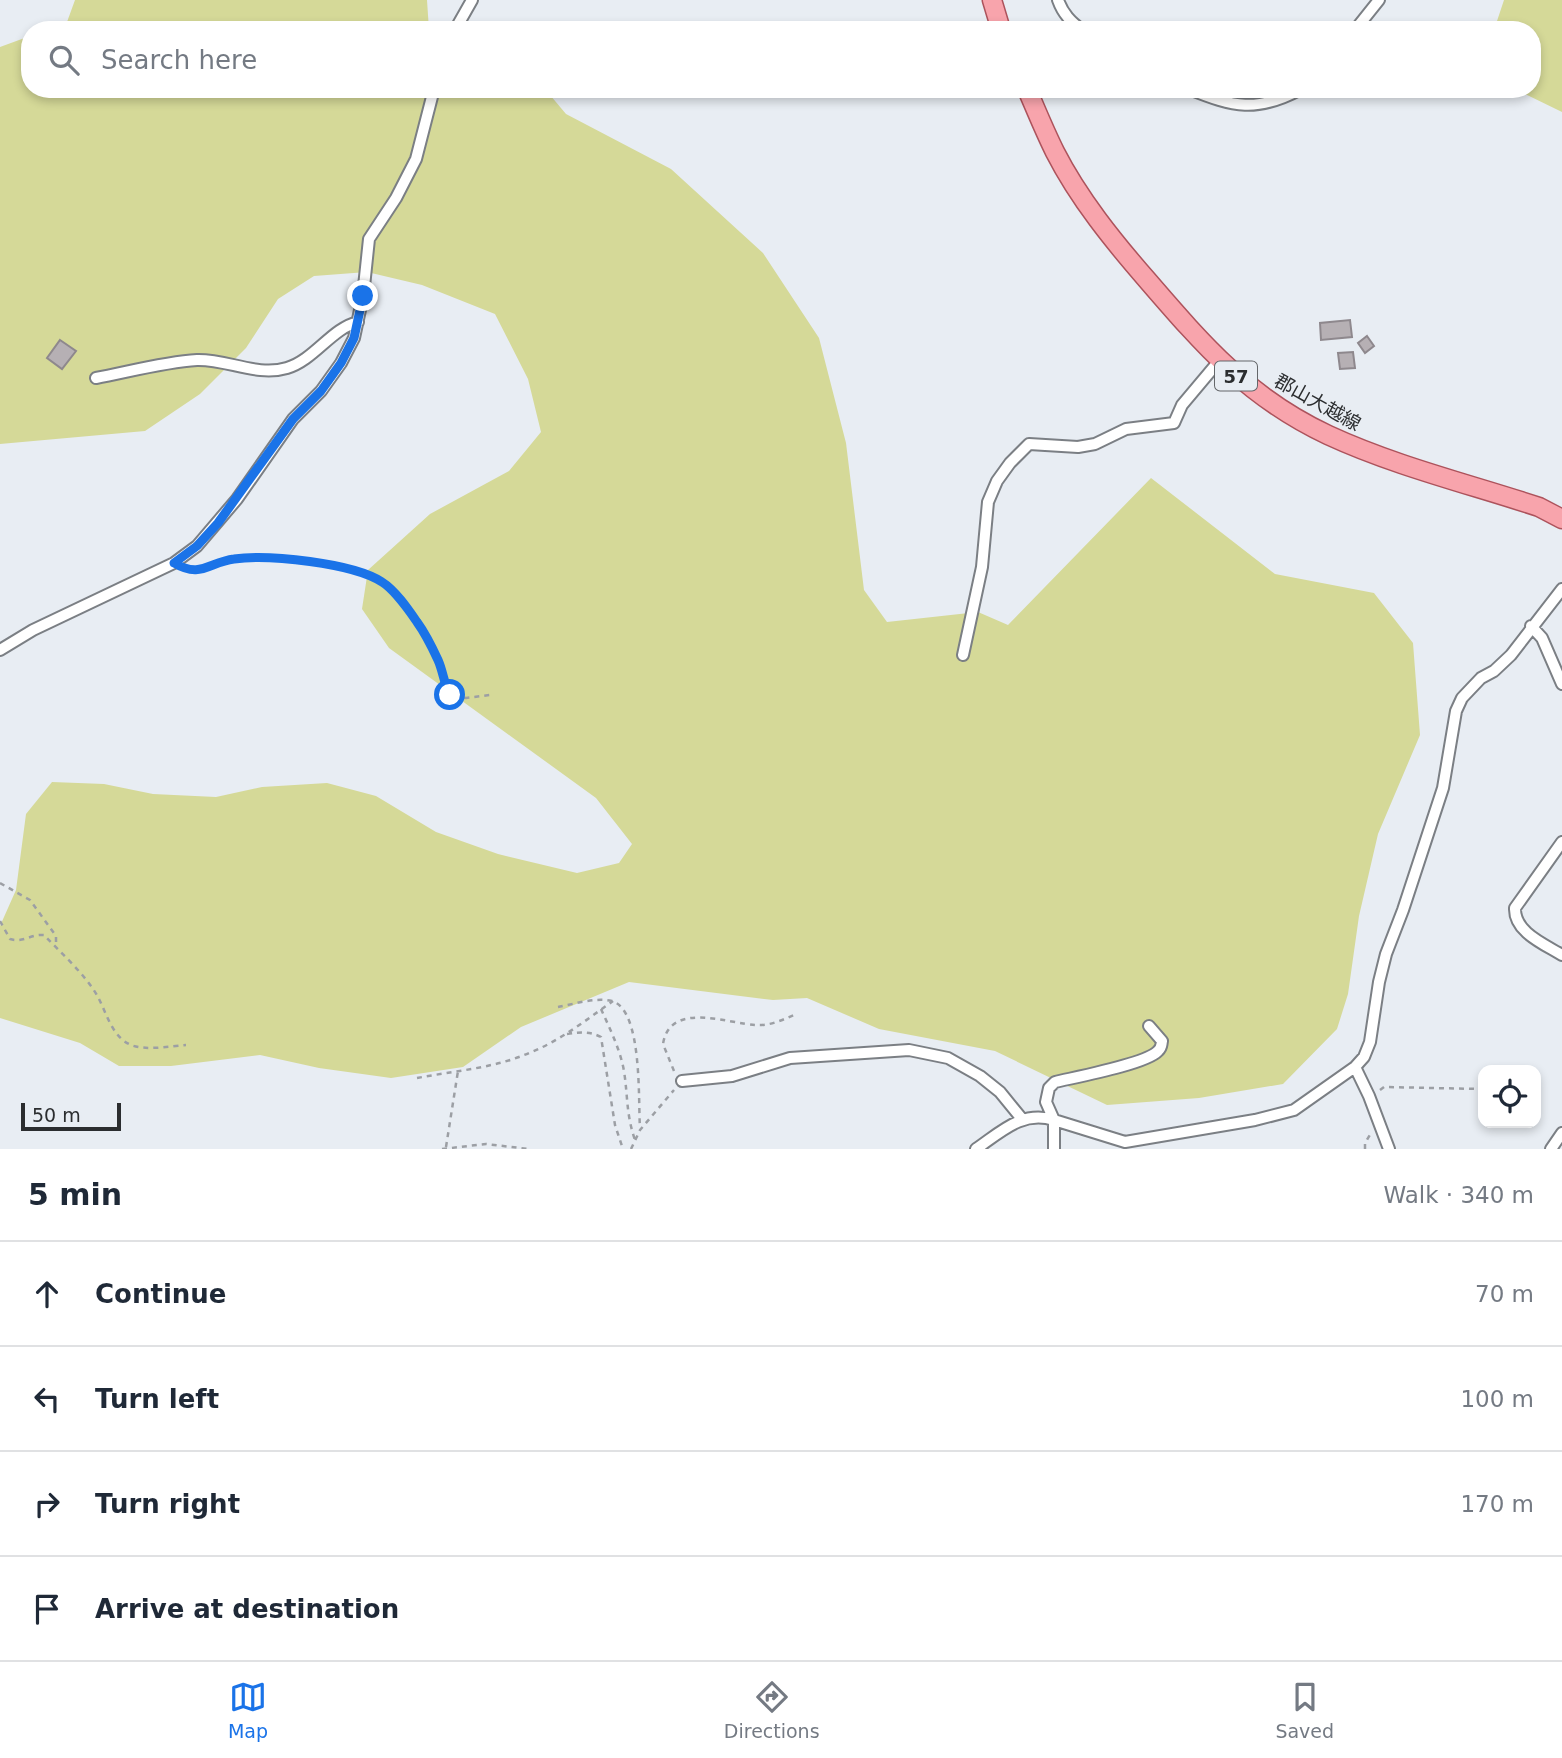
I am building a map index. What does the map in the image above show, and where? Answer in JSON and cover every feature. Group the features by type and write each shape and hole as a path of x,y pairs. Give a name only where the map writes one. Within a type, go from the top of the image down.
{"main road":[{"path":"992,0 998,21"},
{"name":"郡山大越線","path":"1031,98 1055,152 1089,206 1133,264 1219,361 1280,409 1326,434 1380,456 1539,507 1562,519"}],"street":[{"path":"460,21 472,0"},
{"path":"1058,0 1070,21"},
{"path":"1362,21 1380,0"},
{"path":"0,650 33,631 174,563 197,546 218,523 293,419 321,391 341,363 354,338 369,239 396,198 416,159 432,98"},
{"path":"1212,98 1247,106 1281,98"},
{"path":"96,378 196,360 217,361 255,370 287,368 324,346 349,324 358,322"},
{"path":"963,656 982,567 988,502 996,481 1010,463 1029,444 1078,447 1095,444 1126,429 1174,423 1182,405 1219,361"},
{"path":"976,1149 1013,1122 1022,1119 1054,1119 1125,1142 1245,1122 1294,1111 1355,1067 1364,1057 1370,1042 1386,954 1443,788 1456,711 1462,698 1481,678 1494,671 1511,655 1562,589"},
{"path":"1531,626 1542,638 1562,684"},
{"path":"1562,842 1515,908 1514,916 1522,929 1562,955"},
{"path":"1054,1149 1054,1119 1046,1102 1049,1088 1055,1082 1149,1057 1160,1050 1162,1041 1149,1026"},
{"path":"681,1081 732,1076 790,1058 909,1050 948,1058 980,1076 1000,1092 1022,1119"},
{"path":"1355,1067 1389,1149"},
{"path":"1551,1149 1562,1133"}],"path":[{"path":"174,563 191,571 208,569 232,559 265,558 306,561 369,576 383,583 418,623 437,658 450,695 466,698 490,695"},
{"path":"0,883 30,900 56,936 56,947"},
{"path":"0,921 10,939 22,940 44,935 87,981 122,1040 134,1046 186,1045"},
{"path":"558,1007 593,1001 613,1001 623,1009 634,1037 638,1058 640,1130"},
{"path":"417,1077 458,1071 529,1054 566,1034 613,1001"},
{"path":"601,1009 621,1060 627,1116 635,1141"},
{"path":"631,1149 640,1130 681,1081 663,1044 670,1028 679,1021 708,1017 767,1025 794,1015"},
{"path":"566,1034 582,1031 601,1037 615,1125 623,1149"},
{"path":"458,1071 444,1149 486,1144 529,1149"},
{"path":"1369,1096 1384,1087 1478,1089"}],"green space":[{"path":"75,0 427,0 428,21 67,21"},
{"path":"1504,0 1562,0 1562,112 1533,98 1541,98 1541,21 1497,21"},
{"path":"21,39 21,98 553,98 566,114 671,169 763,253 819,338 846,443 864,590 887,622 978,612 1008,625 1151,478 1275,574 1374,593 1413,643 1420,735 1378,834 1359,916 1348,994 1337,1029 1283,1084 1199,1098 1107,1105 995,1051 879,1029 807,998 773,1000 629,982 521,1027 463,1067 391,1078 319,1068 260,1055 171,1066 119,1066 80,1043 0,1018 0,926 16,890 26,814 52,782 104,784 153,794 216,797 262,787 327,783 376,796 436,832 498,854 577,873 619,863 632,844 596,798 389,648 362,609 368,570 430,514 509,471 541,432 528,379 495,314 422,285 367,272 314,276 278,299 246,348 200,394 145,431 0,444 0,47"}],"building":[{"path":"1350,320 1352,337 1321,340 1320,323"},
{"path":"1367,336 1374,346 1365,353 1358,343"},
{"path":"60,340 76,351 62,369 47,358"},
{"path":"1353,352 1355,368 1340,369 1338,353"}],"route":[{"path":"363,296 354,338 341,363 321,391 293,419 218,523 197,546 174,563 191,571 208,569 232,559 265,558 306,561 369,576 383,583 418,623 437,658 450,695"}]}
